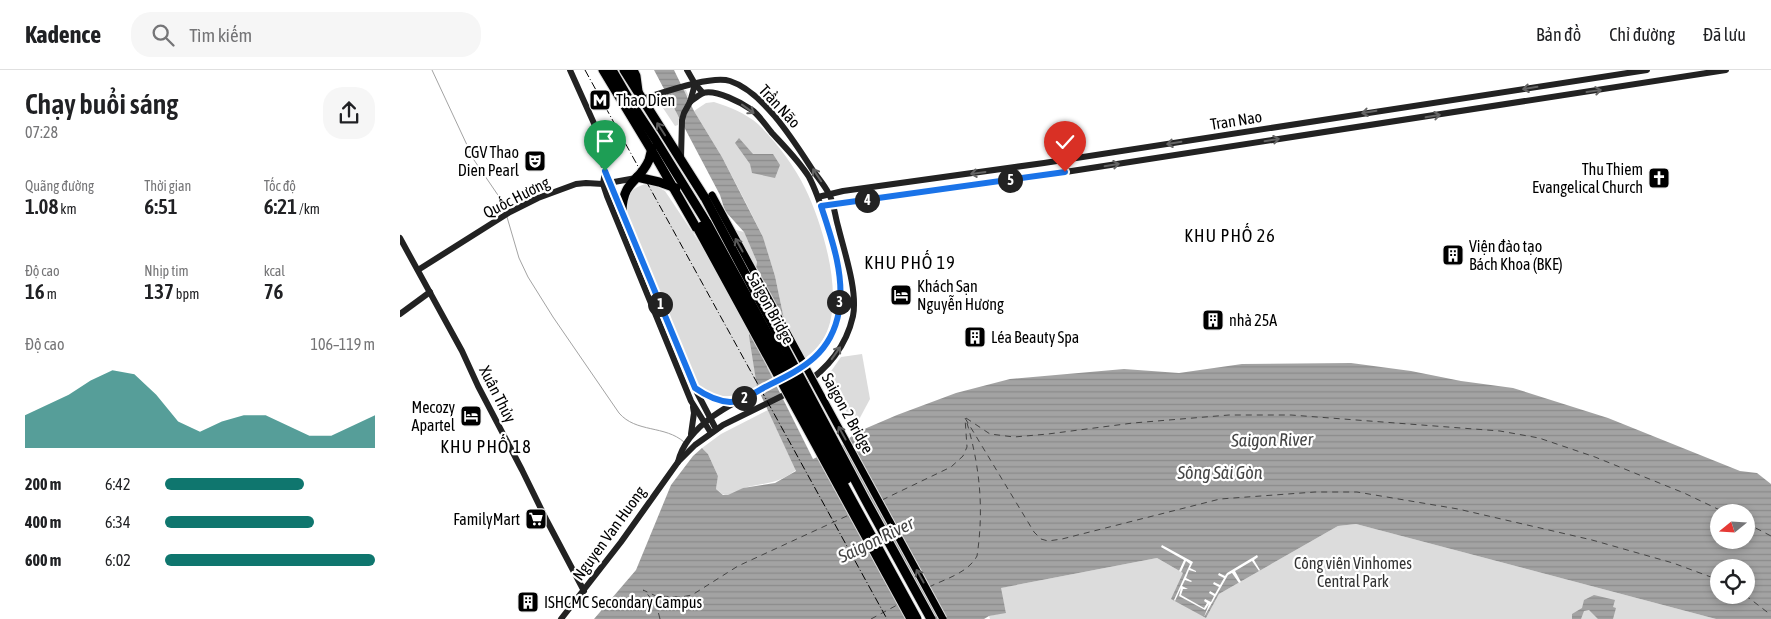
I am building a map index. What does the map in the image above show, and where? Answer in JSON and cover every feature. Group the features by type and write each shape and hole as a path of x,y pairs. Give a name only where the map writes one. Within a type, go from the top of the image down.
{"highway":[{"path":"603,70 651,150 702,226"},
{"path":"612,70 655,139 702,226"},
{"path":"624,70 696,183 708,196"},
{"path":"633,70 640,96"},
{"path":"622,211 624,193 649,160 655,139"},
{"path":"655,139 656,150 677,188"},
{"path":"637,177 677,188"},
{"name":"Saigon 2 Bridge","path":"708,196 865,499 930,619"},
{"name":"Saigon Bridge","path":"702,226 917,619"},
{"name":"Saigon Bridge","path":"702,226 924,619"}],"main road":[{"path":"570,70 602,139 602,160 605,171 707,421"},
{"path":"687,70 694,84 703,93 690,102"},
{"name":"Tran Nao","path":"829,194 1647,70"},
{"name":"Tran Nao","path":"832,204 981,185 1726,70"},
{"name":"Trần Não","path":"640,96 664,93 694,84 718,80 729,81 744,87 757,98 788,133 829,194 847,262 853,296 853,314 839,351 816,376 795,390 714,431"},
{"path":"681,158 681,125 684,113 690,102 694,84"},
{"name":"Trần Não","path":"703,93 715,93 728,97 753,111 802,166 818,197 836,256 840,279 839,310 835,326 826,344 817,356 788,376 735,401"},
{"path":"1501,93 1503,105"},
{"path":"1351,115 1353,128"},
{"path":"1193,140 1195,152"},
{"path":"605,171 603,184 691,401 694,414 692,442"},
{"name":"Quốc Hương","path":"418,270 510,212 538,198 576,184 603,184 637,177"},
{"path":"818,197 829,194"},
{"name":"Saigon 2 Bridge","path":"708,196 943,619"},
{"path":"821,206 832,204"},
{"name":"Saigon Bridge","path":"702,226 910,619"},
{"name":"Xuân Thủy","path":"400,238 462,351 547,522 584,591"},
{"path":"400,314 430,292"},
{"path":"695,388 710,398 727,402 735,401"},
{"path":"691,401 714,431"},
{"path":"707,421 735,401"},
{"name":"Nguyen Van Huong","path":"561,619 584,591 707,421"},
{"name":"Nguyen Van Huong","path":"692,442 714,431"}],"green space":[{"path":"686,90 688,95 680,114 678,125 675,126 659,102 664,95"},
{"path":"714,102 753,120 784,154 796,171 812,203 825,241 832,282 833,302 831,320 825,336 809,355 772,378 767,367 775,339 784,319 775,276 763,237 722,157 694,111 706,103"},
{"path":"647,184 654,185 665,191 703,248 736,230 744,232 757,262 752,290 754,362 757,387 733,395 717,396 709,394 695,384 627,221 628,202 631,192"},
{"path":"862,354 870,399 855,427 827,377 841,357"},
{"path":"768,410 796,470 777,481 744,488 730,495 723,494 716,489 718,476 708,454 702,448 721,434"},
{"name":"Công viên Vinhomes Central Park","path":"1356,524 1716,619 990,619 989,616 1006,612 1000,588 1157,558 1183,573 1206,618 1219,594 1338,526"}],"water":[{"name":"Sông Sài Gòn","path":"654,70 674,70 694,111 722,157 763,237 775,276 784,319 775,339 767,367 813,459 841,446 855,433 897,415 956,393 1010,379 1124,369 1179,373 1242,364 1351,363 1513,388 1608,418 1740,471 1757,473 1771,484 1771,619 1716,619 1356,524 1338,526 1219,594 1206,618 1171,599 1183,573 1157,558 1001,588 1006,613 989,616 984,619 594,619 636,570 671,485 693,456 702,448 708,454 718,476 716,489 723,495 728,495 743,488 775,483 796,471 757,387 749,336 752,290 757,262 744,232 725,211 720,195"},
{"path":"739,138 753,154 773,154 780,165 775,178 752,173 750,164 735,143"},
{"path":"1594,595 1615,600 1613,607 1616,608 1613,619 1598,619 1589,610 1584,611 1581,619 1572,619 1572,614 1582,608 1584,600"}],"pier":[{"path":"833,447 927,619 908,619 818,454"},
{"path":"1162,545 1193,562 1190,568 1196,572 1189,570 1186,578 1192,581 1185,580 1182,586 1188,589 1183,589 1181,595 1204,608 1207,603 1204,601 1205,599 1211,602 1214,596 1209,593 1210,591 1215,594 1219,587 1213,584 1214,582 1220,585 1224,578 1218,575 1219,573 1225,576 1257,555 1258,557 1254,560 1260,570 1252,561 1235,571 1241,582 1239,583 1232,573 1228,575 1204,617 1209,604 1205,610 1179,596 1181,588 1174,600 1190,564 1186,561 1181,572 1179,571 1184,560 1161,547"}],"waterway":[{"path":"432,70 474,160 502,201 505,211"},
{"path":"507,217 519,258 528,277 619,413 634,424 668,433 684,442"}],"ferry route":[{"path":"966,418 990,434 1014,437 1133,423 1229,415 1291,415 1500,431 1539,438 1595,457 1710,505"},
{"path":"965,418 1034,532 1041,539 1048,541 1220,499 1315,492 1357,492 1458,509 1592,540 1673,563 1710,577"},
{"path":"882,500 951,467 963,456 967,447 965,418"},
{"path":"929,587 962,571 977,556 980,489 967,423"},
{"path":"660,619 654,603 643,590 656,596 681,597 692,595 738,566 849,515"},
{"path":"1755,528 1771,536"},
{"path":"1755,603 1771,615"},
{"path":"871,619 899,604"}],"railway":[{"path":"585,70 887,619"}],"place":[{"name":"Thao Dien","path":"600,100"},
{"name":"CGV Thao Dien Pearl","path":"535,161"},
{"name":"Thu Thiem Evangelical Church","path":"1659,178"},
{"name":"Viện đào tạo Bách Khoa (BKE)","path":"1453,255"},
{"name":"Khách Sạn Nguyễn Hương","path":"901,295"},
{"name":"nhà 25A","path":"1213,320"},
{"name":"Léa Beauty Spa","path":"975,337"},
{"name":"Mecozy Apartel","path":"471,416"},
{"name":"FamilyMart","path":"536,519"},
{"name":"ISHCMC Secondary Campus","path":"528,602"}],"district":[{"name":"KHU PHỐ 26","path":"1230,236"},
{"name":"KHU PHỐ 19","path":"910,263"},
{"name":"KHU PHỐ 18","path":"486,447"}],"route":[{"path":"605,171 695,388 714,399 727,402 735,401 751,394 808,364 826,344 835,326 839,310 840,279 836,256 821,206 1065,172"}],"water label":[{"name":"Saigon River","path":"1272,440"},
{"name":"Saigon River","path":"876,540"}]}
